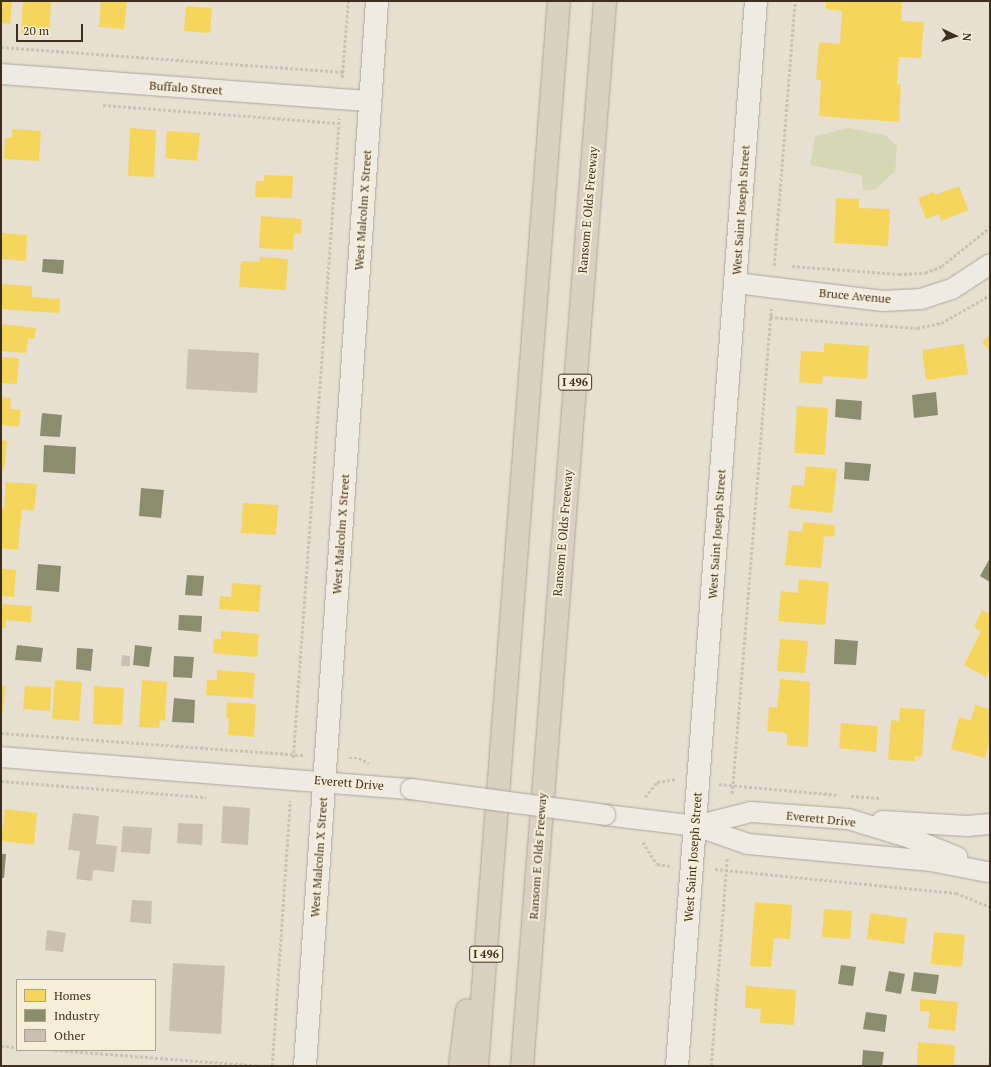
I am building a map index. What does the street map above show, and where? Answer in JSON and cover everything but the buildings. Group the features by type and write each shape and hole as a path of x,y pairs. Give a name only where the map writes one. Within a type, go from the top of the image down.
{"highway":[{"name":"I 496","path":"477,1066 494,859 558,1"},
{"name":"Ransom E Olds Freeway","path":"523,1066 605,1"},
{"path":"460,1066 473,967 494,859"}],"street":[{"name":"West Malcolm X Street","path":"305,1066 323,781 326,757 377,1"},
{"name":"West Saint Joseph Street","path":"677,1066 756,1"},
{"name":"Buffalo Street","path":"1,74 371,101"},
{"name":"Bruce Avenue","path":"736,283 883,301 920,299 952,289 990,264"},
{"name":"Everett Drive","path":"1,757 411,789 605,816 696,826 748,844 931,861 988,872"},
{"name":"Everett Drive","path":"696,826 730,815 751,812 848,819 922,842 988,872"},
{"path":"848,819 967,826 990,824"}],"path":[{"path":"272,1066 348,1"},
{"path":"730,815 795,1"},
{"path":"1,47 343,72"},
{"path":"95,104 339,123"},
{"path":"790,266 899,274 925,273 942,266 990,227"},
{"path":"774,265 782,266"},
{"path":"1,733 294,755 359,758 376,766"},
{"path":"710,1066 728,838"},
{"path":"637,841 644,842 657,864 956,893 990,907"},
{"path":"1,1046 16,1047"},
{"path":"68,1051 261,1066"},
{"path":"989,1066 990,1055"}],"green space":[{"path":"849,128 885,135 897,146 895,171 875,190 863,190 862,175 810,165 815,136"}]}
